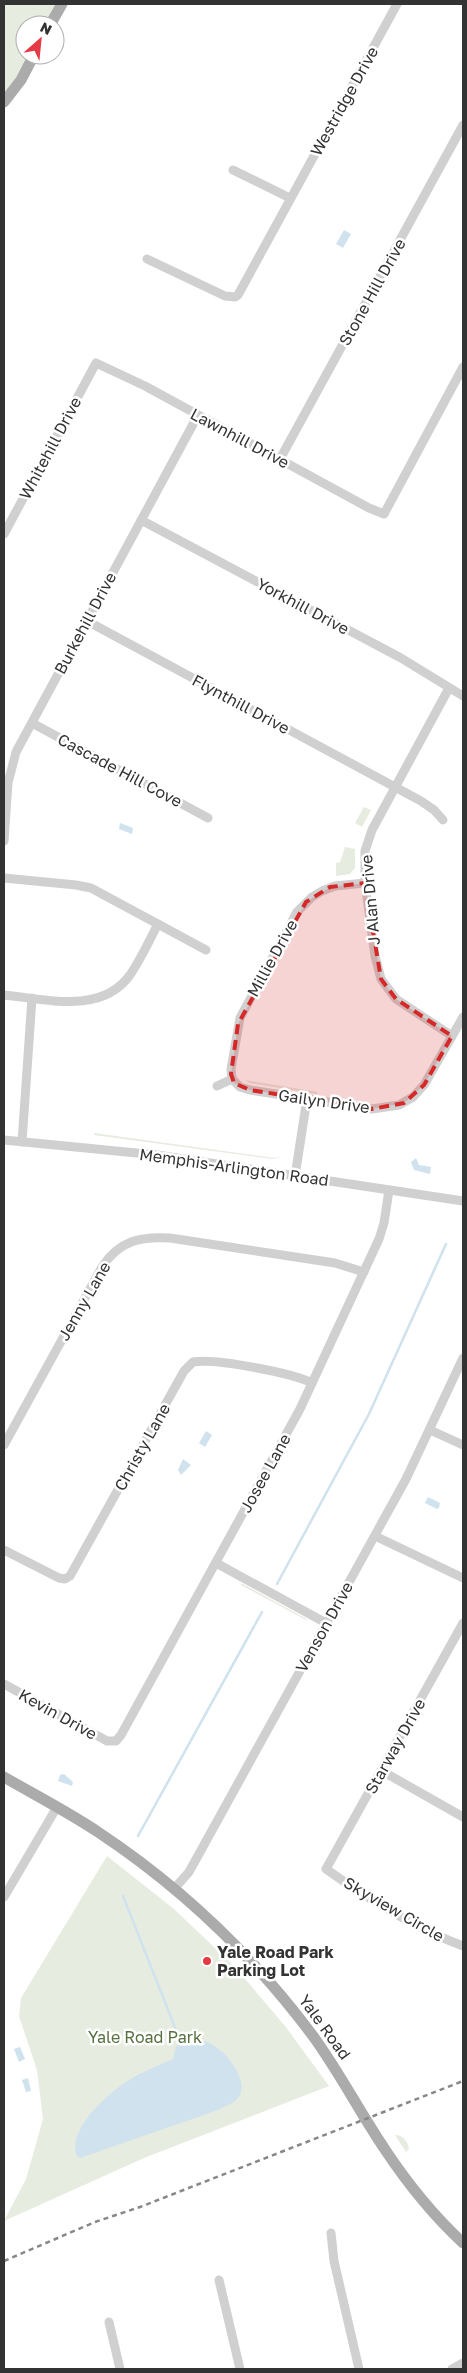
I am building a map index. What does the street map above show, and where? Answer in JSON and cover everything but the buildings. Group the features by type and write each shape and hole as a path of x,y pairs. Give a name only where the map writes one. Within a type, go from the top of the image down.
{"main road":[{"path":"56,15 62,4"},
{"path":"4,102 21,80 29,65"},
{"name":"Yale Road","path":"4,1777 106,1838 174,1889 210,1920 248,1959 290,2007 334,2066 402,2175 433,2212 463,2243"}],"street":[{"name":"Westridge Drive","path":"147,259 225,296 235,297 397,4"},
{"name":"Stone Hill Drive","path":"280,459 463,126"},
{"path":"233,170 290,198"},
{"name":"Lawnhill Drive","path":"96,363 384,514 463,367"},
{"name":"Whitehill Drive","path":"4,534 96,363"},
{"name":"Burkehill Drive","path":"4,841 10,772 16,752 198,416"},
{"name":"Yorkhill Drive","path":"141,520 401,658 463,696"},
{"name":"Flynthill Drive","path":"87,621 395,787 427,805 443,820"},
{"name":"J Alan Drive","path":"449,688 372,830 366,845 365,883 375,956 381,979 396,999 452,1036"},
{"name":"Cascade Hill Cove","path":"32,723 208,818"},
{"path":"4,878 91,888 206,950"},
{"name":"Millie Drive","path":"232,1079 231,1069 240,1018 297,912 312,897 322,891 335,886 365,883"},
{"path":"4,995 85,1001 108,994 122,984 132,972 158,924"},
{"path":"22,1142 32,998"},
{"name":"Gailyn Drive","path":"232,1079 240,1087 250,1090 372,1109 393,1107 404,1103 424,1085 463,1017"},
{"path":"217,1086 232,1079"},
{"path":"295,1176 307,1099"},
{"name":"Memphis-Arlington Road","path":"4,1140 158,1155 463,1201"},
{"name":"Josee Lane","path":"112,1742 121,1735 312,1383 382,1232 389,1190"},
{"name":"Jenny Lane","path":"4,1445 102,1267 117,1248 132,1240 150,1236 170,1238 335,1263 364,1272"},
{"name":"Venson Drive","path":"174,1889 189,1872 375,1536 430,1430 463,1358"},
{"name":"Christy Lane","path":"4,1550 59,1578 64,1579 70,1576 184,1371 193,1362 211,1362 287,1373 312,1383"},
{"path":"430,1430 463,1445"},
{"path":"375,1536 463,1578"},
{"path":"216,1563 326,1623"},
{"name":"Starway Drive","path":"326,1869 463,1623"},
{"name":"Kevin Drive","path":"4,1684 89,1732 112,1742"},
{"path":"382,1771 463,1817"},
{"path":"4,1897 57,1807"},
{"name":"Skyview Circle","path":"326,1869 350,1887 418,1926 463,1946"},
{"path":"331,2233 334,2261 360,2369"},
{"path":"219,2280 240,2369"},
{"path":"109,2322 120,2369"},
{"path":"452,2369 463,2363"}],"highlighted area":[{"path":"365,883 381,979 396,999 452,1036 424,1085 404,1103 372,1109 250,1090 234,1083 231,1074 238,1024 306,902 330,887"}],"green space":[{"path":"4,4 62,4 56,15 15,15 15,65 27,65 4,105"},
{"path":"364,807 371,810 362,827 355,823"},
{"path":"345,847 355,849 355,868 350,874 336,876 336,863 340,862"},
{"path":"245,1080 318,1092 317,1094 249,1083"},
{"path":"94,1133 274,1158 283,1157 273,1159 94,1135"},
{"path":"241,1583 305,1618 308,1621 241,1585"},
{"name":"Yale Road Park","path":"107,1856 174,1909 235,1967 285,2026 329,2086 144,2158 4,2221 26,2179 43,2119 37,2070 19,2016 21,1998"},
{"path":"395,2135 402,2137 406,2141 409,2148 406,2152"}],"water":[{"path":"344,230 351,234 343,248 336,244"},
{"path":"120,823 133,828 132,834 119,829"},
{"path":"416,1158 419,1165 431,1167 430,1174 414,1170 411,1162"},
{"path":"206,1431 212,1435 205,1447 199,1443"},
{"path":"183,1459 191,1465 181,1475 178,1470"},
{"path":"428,1497 440,1503 439,1508 437,1509 425,1503"},
{"path":"64,1774 73,1782 72,1786 58,1781 60,1775"},
{"path":"203,2041 210,2043 225,2054 237,2071 242,2088 236,2100 218,2110 80,2158 77,2156 76,2144 79,2132 86,2120 107,2097 130,2079 173,2059 176,2046"},
{"path":"20,2047 25,2059 19,2062 14,2049"},
{"path":"28,2078 31,2091 26,2092 22,2080"}],"waterway":[{"path":"277,1584 369,1414 446,1244"},
{"path":"138,1836 262,1612"},
{"path":"123,1896 182,2045"}],"railway":[{"path":"4,2261 95,2222 140,2207 463,2081"}],"place":[{"name":"Yale Road Park Parking Lot","path":"207,1961"}]}
